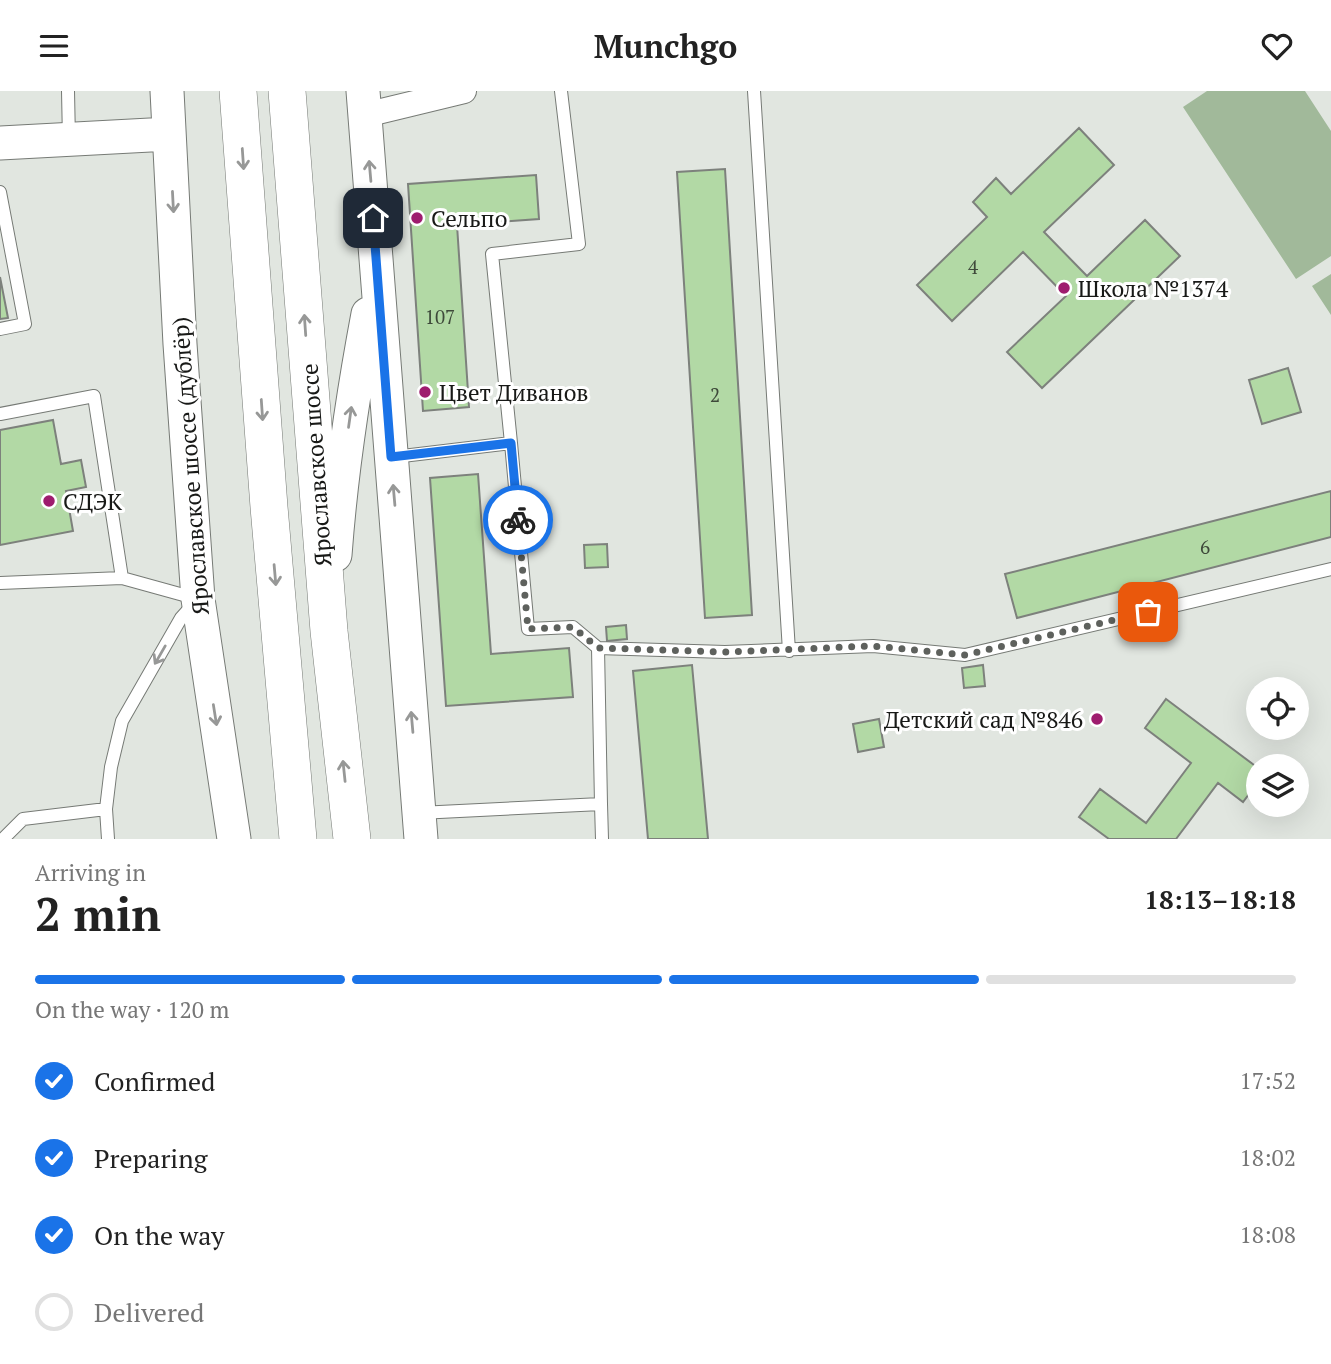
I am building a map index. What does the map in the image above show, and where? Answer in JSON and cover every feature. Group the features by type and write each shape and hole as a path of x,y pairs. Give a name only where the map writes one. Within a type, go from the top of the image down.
{"main road":[{"path":"238,91 269,507 298,839"},
{"name":"Ярославское шоссе","path":"287,91 329,631 352,839"}],"street":[{"name":"Ярославское шоссе (дублёр)","path":"167,91 198,599 234,839"},
{"path":"420,826 364,103 464,91"},
{"path":"0,143 169,134"},
{"path":"329,631 339,499 353,394 376,270"}],"lane":[{"path":"68,91 69,140"},
{"path":"561,91 579,244 492,254 528,629 573,627 598,648 725,652 873,646 965,655 1331,569"},
{"path":"754,91 789,650"},
{"path":"0,192 25,324 0,330"},
{"path":"0,414 94,396 122,578"},
{"path":"391,457 511,443"},
{"path":"0,583 122,578 198,599 181,618 122,721 111,767 106,809 108,839"},
{"path":"598,648 602,839"},
{"path":"420,826 601,804"},
{"path":"3,839 23,819 106,809"}],"green space":[{"path":"1207,91 1305,91 1331,131 1331,256 1296,279 1183,107"},
{"path":"1331,274 1331,315 1312,286"}],"building":[{"path":"1079,128 1114,165 1044,232 1087,276 1145,220 1180,256 1042,388 1007,352 1066,296 1023,252 952,321 917,285 987,217 973,202 996,178 1011,194"},
{"path":"725,169 752,615 705,618 677,172"},
{"path":"536,175 539,219 457,225 469,407 423,411 408,184"},
{"path":"0,277 8,318 0,319"},
{"path":"1288,368 1301,412 1262,424 1249,380"},
{"path":"53,420 61,464 81,460 86,487 66,491 73,531 0,545 0,430"},
{"path":"478,474 491,654 569,648 573,697 446,706 430,478"},
{"path":"1331,491 1331,537 1017,618 1005,574"},
{"path":"607,544 608,567 585,568 584,545"},
{"path":"626,625 627,639 607,641 606,627"},
{"path":"692,665 708,839 648,839 633,671"},
{"path":"983,665 985,686 964,688 962,668"},
{"path":"1166,699 1246,759 1246,798 1243,802 1218,783 1176,839 1109,839 1079,817 1100,789 1146,823 1191,763 1145,728"},
{"path":"879,719 884,747 858,752 853,724"}],"way so far":[{"path":"518,520 528,629 573,627 598,648 725,652 873,646 965,655 1148,612"}],"place":[{"name":"Сельпо","path":"417,218"},
{"name":"Школа №1374","path":"1064,288"},
{"name":"Цвет Диванов","path":"425,392"},
{"name":"СДЭК","path":"49,501"},
{"name":"Детский сад №846","path":"1097,719"}],"route":[{"path":"373,218 391,457 511,443 518,520"}]}
